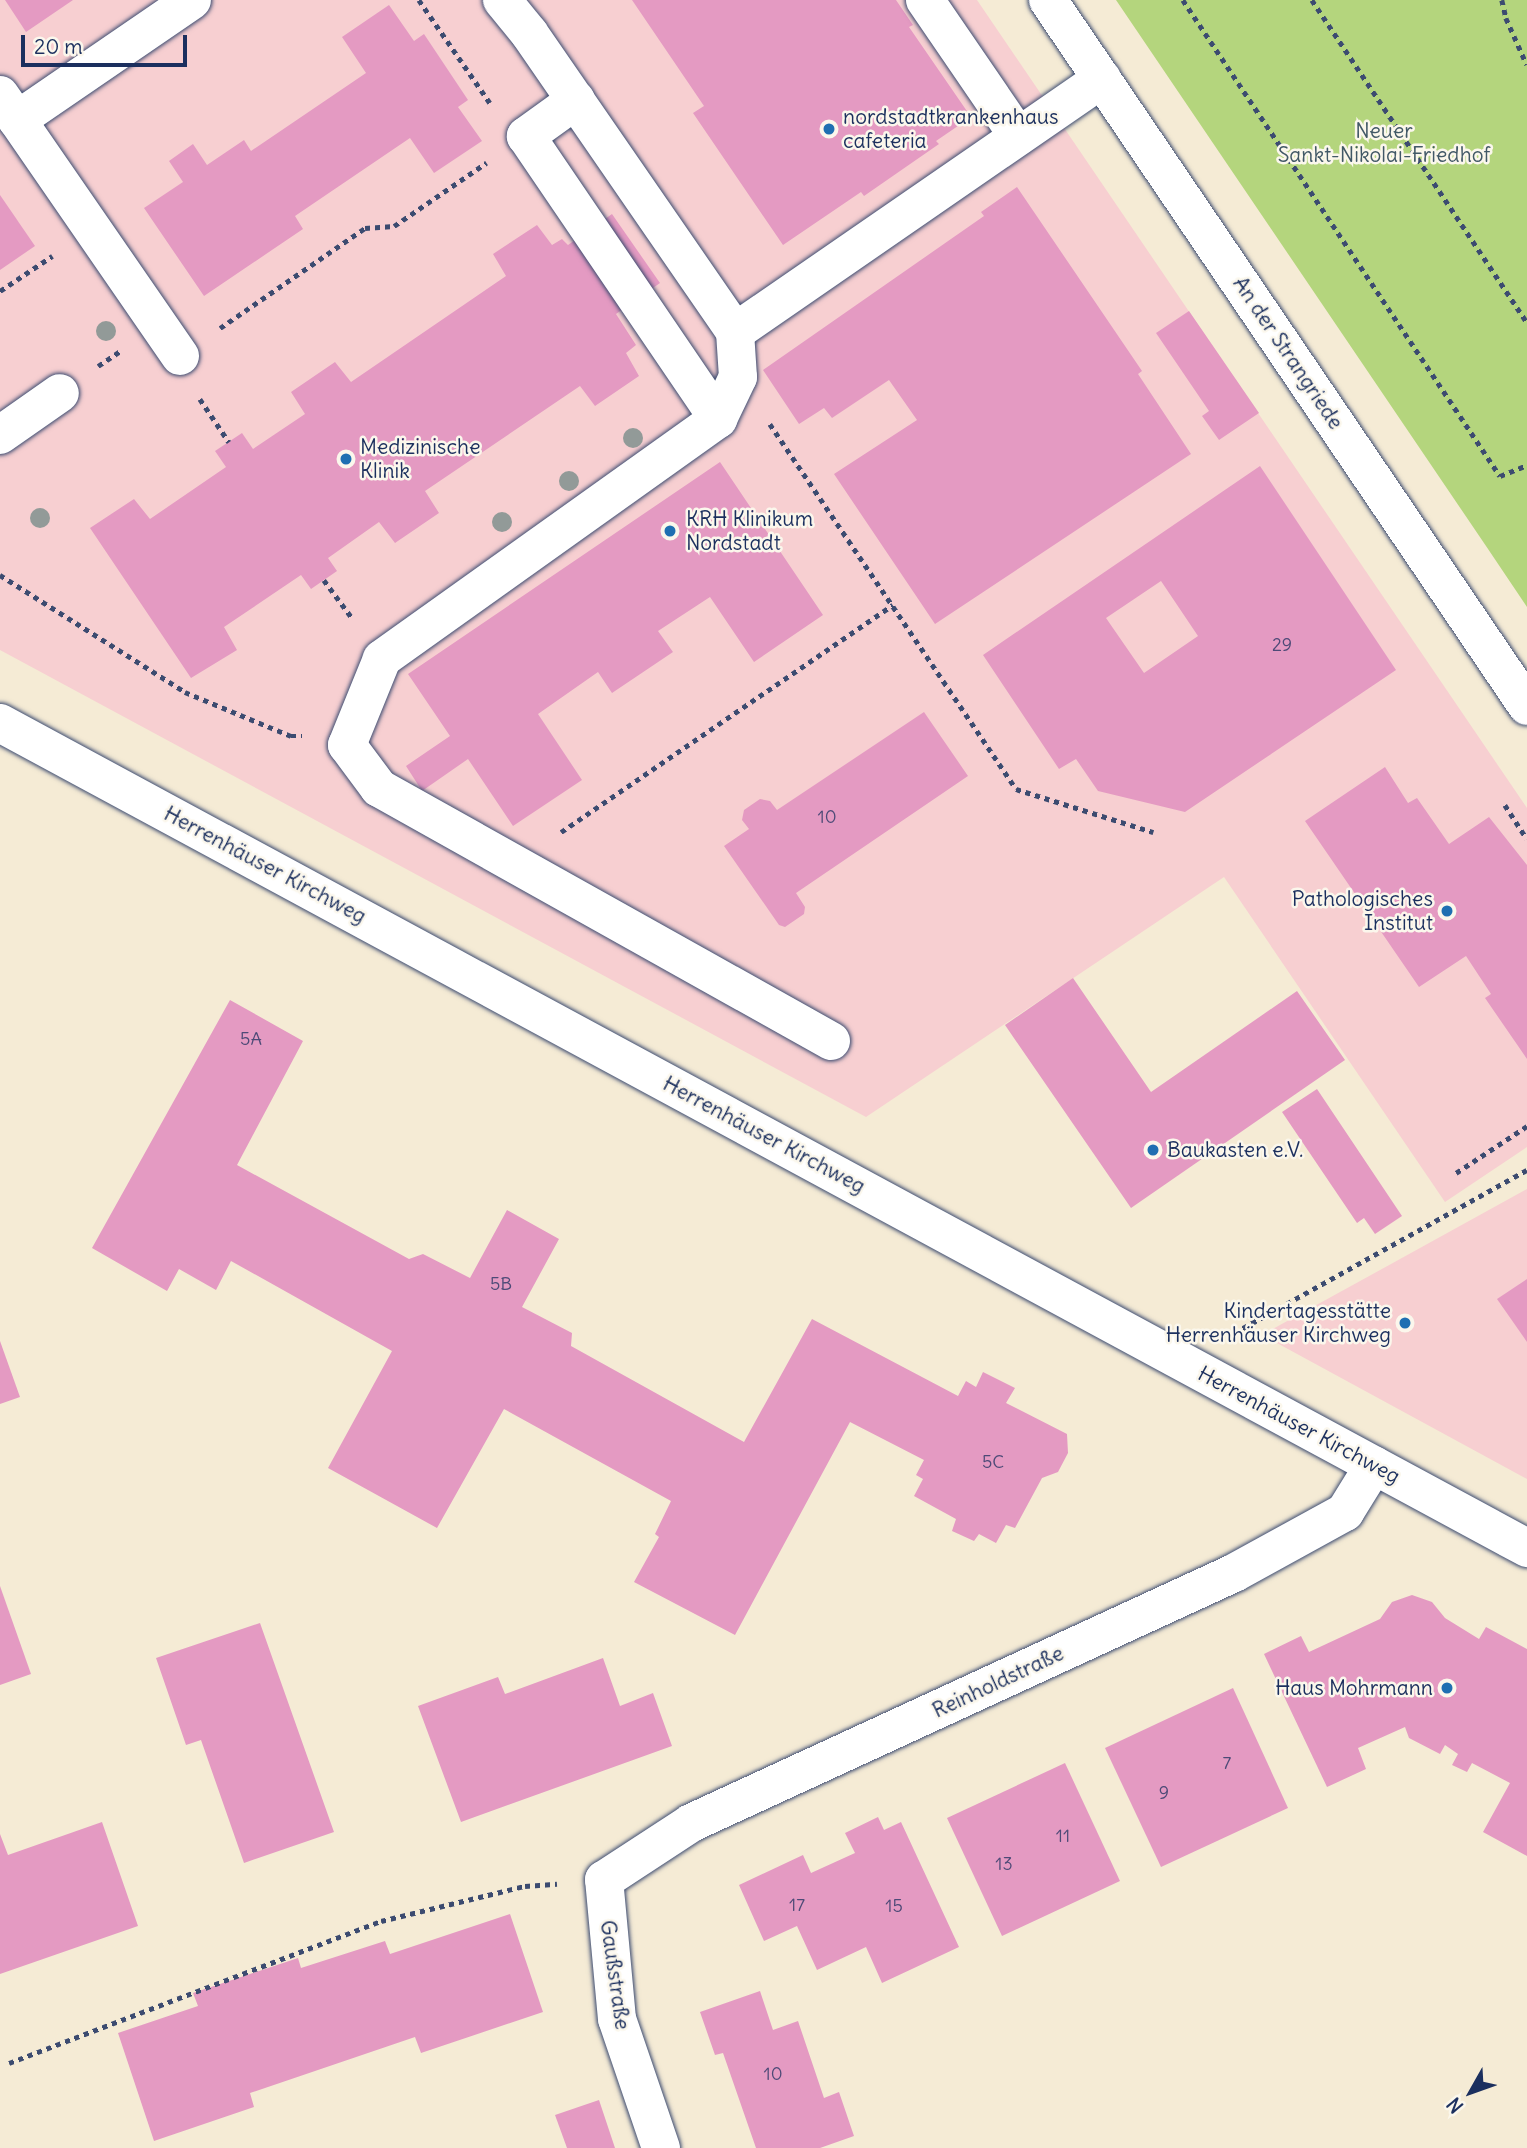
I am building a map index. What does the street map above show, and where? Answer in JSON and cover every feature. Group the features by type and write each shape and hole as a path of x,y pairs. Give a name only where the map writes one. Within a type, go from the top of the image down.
{"street":[{"path":"180,356 9,108 192,0"},
{"path":"502,0 529,33 735,332 738,377 718,419 382,659 347,745 379,788 831,1041"},
{"path":"925,0 1018,136"},
{"name":"An der Strangriede","path":"1048,0 1527,706"},
{"path":"735,332 1102,79"},
{"path":"576,100 522,139 718,419"},
{"path":"0,435 60,393"},
{"name":"Herrenhäuser Kirchweg","path":"0,723 1527,1548"},
{"name":"Reinholdstraße","path":"604,1881 691,1823 1245,1567 1345,1512 1374,1465"},
{"name":"Gaußstraße","path":"604,1881 617,2019 661,2148"}],"path":[{"path":"180,356 365,228 394,226 522,139 419,0"},
{"path":"1183,0 1500,476 1527,465"},
{"path":"1311,0 1527,322"},
{"path":"1502,0 1506,18 1527,65"},
{"path":"0,291 92,229"},
{"path":"60,393 158,325"},
{"path":"738,377 1016,789 1153,832"},
{"path":"0,575 185,692 291,736 311,736 347,745"},
{"path":"514,864 893,605"},
{"path":"1505,805 1527,839"},
{"path":"1456,1173 1527,1126"},
{"path":"1183,1362 1527,1170"},
{"path":"9,2063 382,1921 525,1886 604,1881"}],"shaded area":[{"name":"KRH Klinikum Nordstadt","path":"0,0 977,0 1527,808 1527,1147 1445,1202 1224,877 866,1117 0,650"},
{"name":"Kindertagesstätte Herrenhäuser Kirchweg","path":"1527,1189 1527,1479 1262,1335 1391,1264"}],"green space":[{"name":"Neuer Sankt-Nikolai-Friedhof","path":"1116,0 1527,0 1527,607 1486,546"}],"building":[{"path":"5,0 73,0 26,32"},
{"name":"nordstadtkrankenhaus cafeteria","path":"632,0 896,0 913,25 909,27 971,117 936,141 939,144 864,196 861,192 783,245 693,113 704,106"},
{"path":"389,5 414,41 424,34 468,100 458,107 482,141 434,173 410,138 295,216 303,229 204,296 144,208 183,182 169,161 193,144 207,165 244,140 251,151 366,73 342,37"},
{"path":"1017,187 1142,371 1138,374 1191,454 935,624 834,474 917,420 889,380 832,418 824,408 799,424 763,370 984,216 981,212"},
{"path":"0,195 35,246 0,270"},
{"name":"Medizinische Klinik","path":"612,214 660,283 616,314 636,345 626,353 639,376 595,406 580,386 425,491 439,513 395,543 379,522 328,558 337,571 311,589 301,575 224,627 237,650 191,678 90,528 134,499 150,519 226,467 215,451 242,433 253,449 305,414 291,392 335,362 351,382 506,276 493,254 537,225 552,245 562,239 568,245"},
{"path":"1189,311 1259,413 1219,440 1202,416 1209,411 1156,333"},
{"path":"720,462 823,615 754,662 710,597 658,631 673,652 612,693 598,672 538,714 582,780 513,826 468,759 422,791 406,766 450,736 408,674"},
{"path":"1260,466 1396,670 1185,812 1098,791 1076,759 1059,769 983,655","holes":["1161,581 1198,636 1144,673 1106,618"]},
{"path":"924,712 968,776 796,893 805,907 804,914 785,927 779,925 724,846 749,829 742,820 744,810 760,799 770,801 777,810"},
{"name":"Pathologisches Institut","path":"1385,767 1408,803 1417,798 1449,844 1489,817 1527,865 1527,1059 1485,998 1491,994 1466,956 1419,987 1305,821"},
{"name":"Baukasten e.V.","path":"1073,978 1151,1092 1297,991 1345,1060 1131,1208 1005,1025"},
{"path":"230,1000 303,1041 237,1165 409,1259 423,1254 470,1278 507,1210 559,1239 522,1307 572,1333 571,1346 744,1442 812,1319 958,1396 966,1381 976,1387 983,1372 1015,1388 1006,1403 1067,1434 1068,1453 1058,1472 1042,1478 1015,1528 1006,1525 996,1543 979,1534 974,1541 952,1531 956,1519 914,1496 923,1479 916,1475 924,1460 850,1422 735,1635 634,1582 659,1537 655,1534 671,1501 504,1409 437,1528 328,1468 392,1351 231,1261 216,1290 179,1269 167,1291 92,1248"},
{"path":"1317,1089 1402,1216 1375,1234 1364,1218 1357,1223 1282,1112"},
{"path":"1527,1279 1527,1342 1497,1299"},
{"path":"0,1341 20,1397 0,1404"},
{"path":"0,1586 31,1674 0,1685"},
{"name":"Haus Mohrmann","path":"1412,1595 1432,1602 1445,1618 1479,1639 1486,1627 1527,1649 1527,1856 1483,1832 1510,1783 1472,1763 1467,1772 1452,1765 1458,1754 1445,1745 1440,1754 1409,1738 1405,1727 1358,1748 1366,1769 1327,1787 1264,1654 1301,1636 1309,1652 1380,1619 1392,1602"},
{"path":"260,1623 334,1832 244,1863 201,1740 186,1745 156,1658"},
{"path":"603,1658 620,1706 653,1693 672,1746 461,1822 418,1706 498,1677 505,1694"},
{"path":"1233,1688 1288,1808 1161,1867 1105,1748"},
{"path":"1065,1763 1120,1881 1002,1936 947,1818"},
{"path":"878,1817 884,1830 901,1822 959,1947 882,1983 866,1947 817,1970 797,1926 764,1941 739,1885 803,1855 811,1873 855,1853 845,1833"},
{"path":"102,1822 138,1926 0,1974 0,1834 8,1855"},
{"path":"510,1914 543,2012 421,2053 415,2037 250,2093 254,2107 154,2141 118,2033 198,2006 193,1993 298,1958 301,1968 385,1941 390,1954"},
{"path":"760,1991 773,2030 798,2021 824,2098 839,2092 854,2136 820,2148 756,2148 723,2053 715,2055 700,2012"},
{"path":"599,2100 615,2148 567,2148 555,2115"}],"place":[{"name":"nordstadtkrankenhaus cafeteria","path":"829,129"},
{"name":"Medizinische Klinik","path":"346,459"},
{"name":"KRH Klinikum Nordstadt","path":"670,531"},
{"name":"Pathologisches Institut","path":"1447,911"},
{"name":"Baukasten e.V.","path":"1153,1150"},
{"name":"Kindertagesstätte Herrenhäuser Kirchweg","path":"1405,1323"},
{"name":"Haus Mohrmann","path":"1447,1688"}]}
